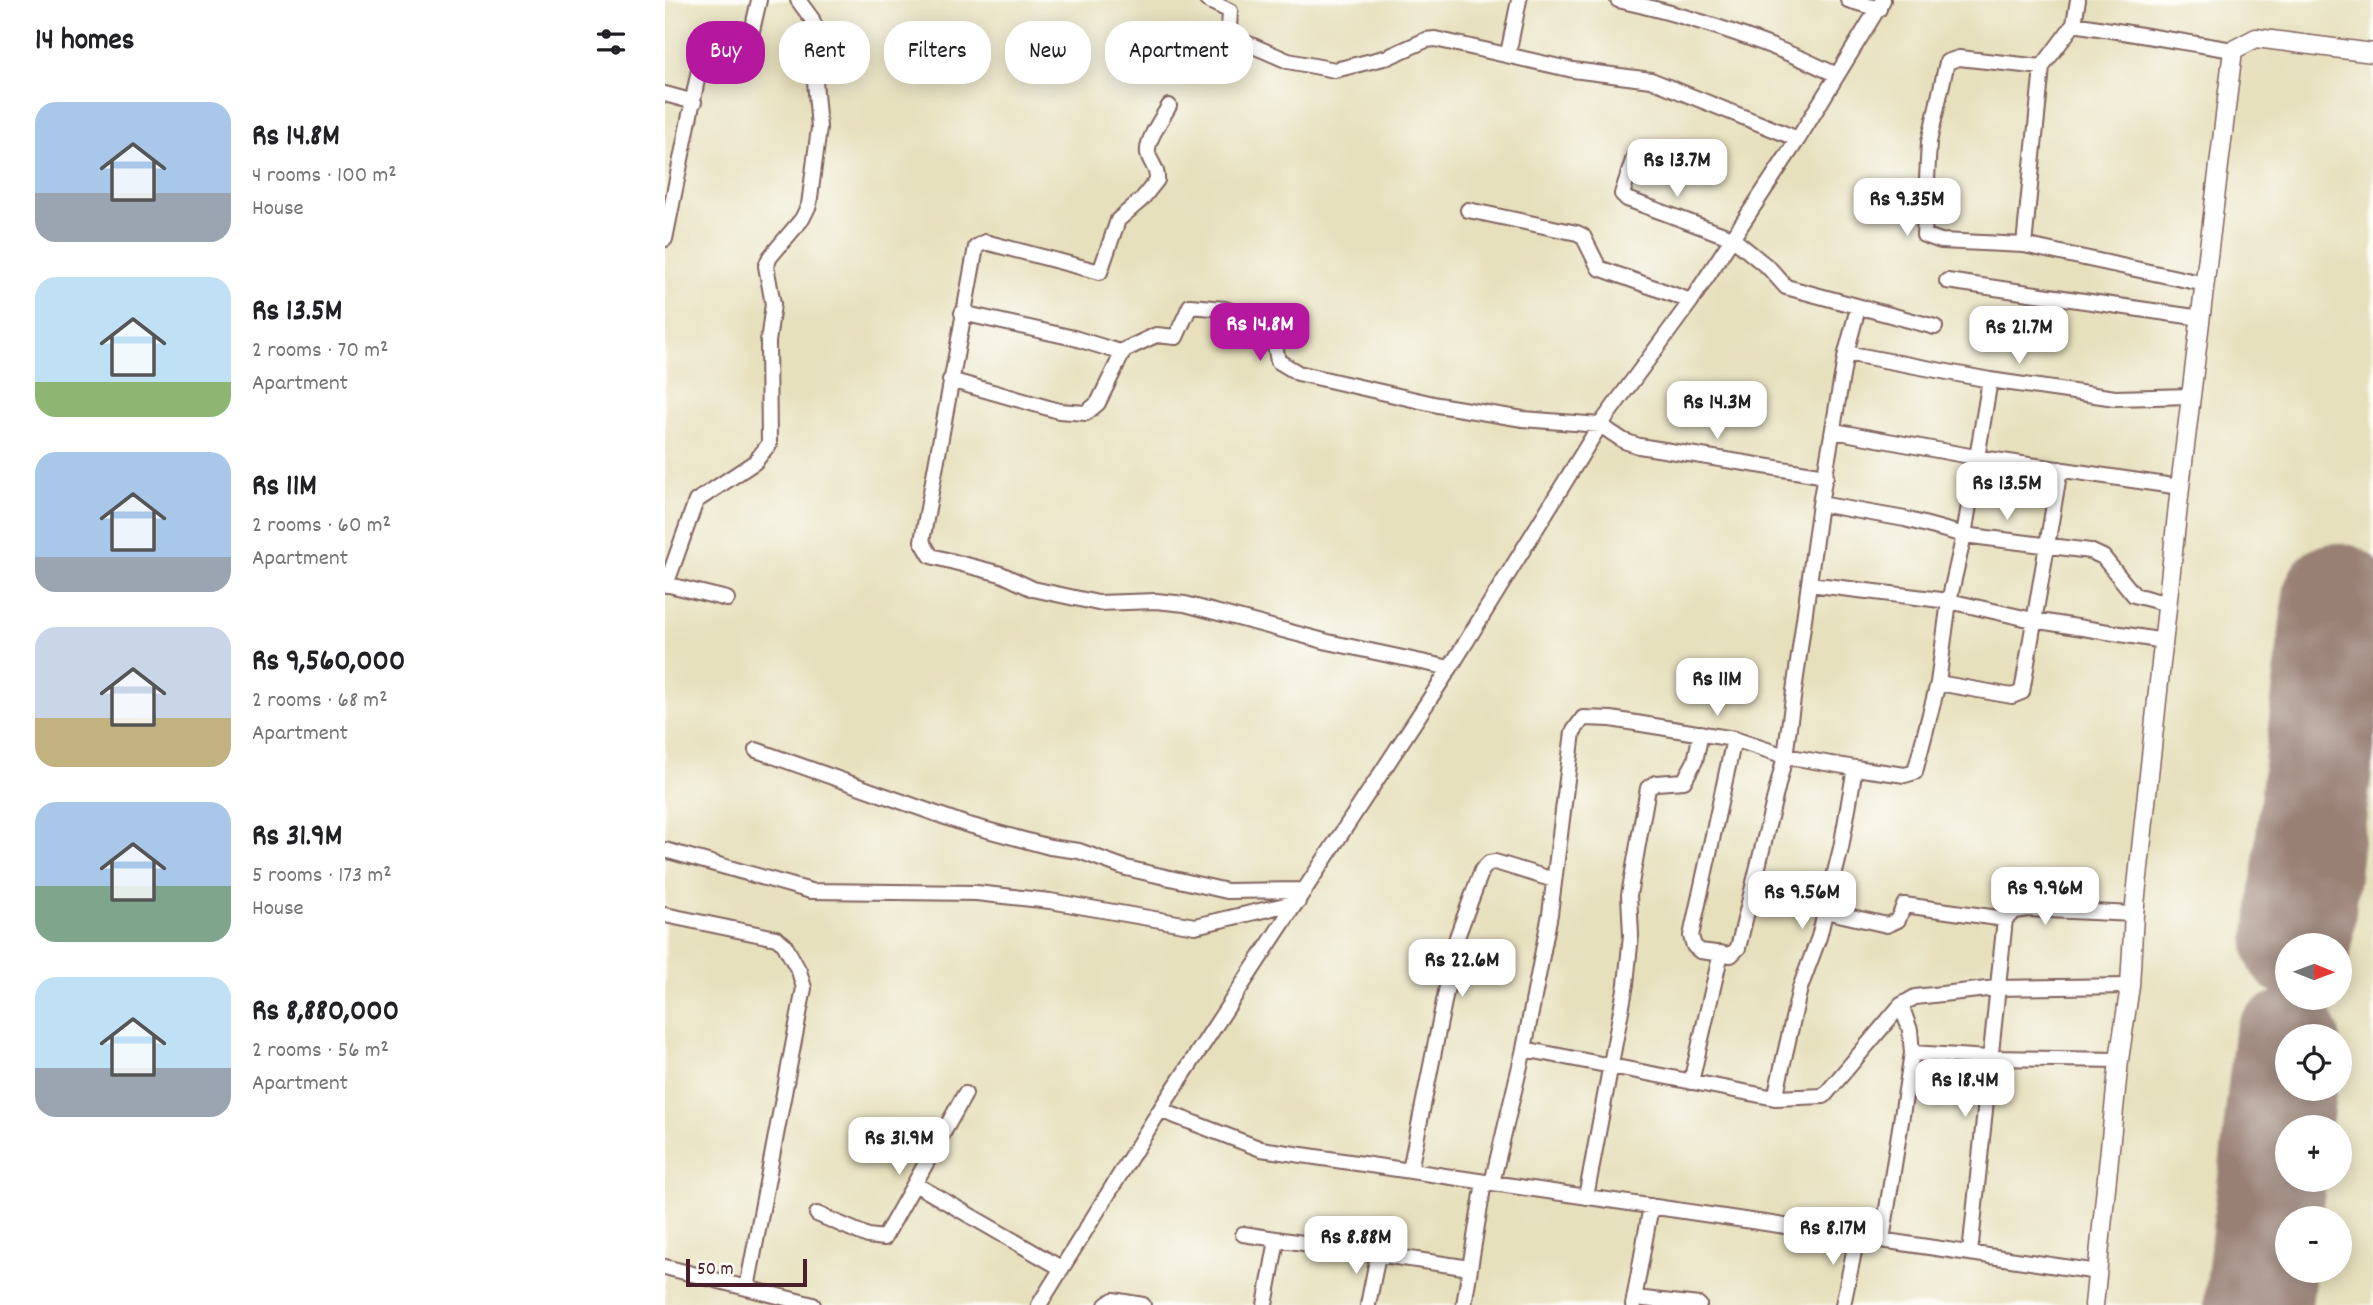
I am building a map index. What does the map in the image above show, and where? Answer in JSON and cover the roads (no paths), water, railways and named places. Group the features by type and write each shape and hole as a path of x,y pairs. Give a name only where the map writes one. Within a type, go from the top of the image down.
{"street":[{"path":"665,239 669,201 694,102 706,35 715,30 751,35 759,0"},
{"path":"727,599 666,584 696,500 755,462 769,444 768,342 773,304 766,266 770,257 802,219 809,205 819,128 815,81 821,44 812,19 798,0"},
{"path":"1207,0 1230,10 1229,28 1235,38 1288,61 1335,70 1388,57 1426,40 1458,43 1573,70 1651,80 1798,139"},
{"path":"1508,54 1518,0"},
{"path":"1618,0 1746,36 1781,48 1837,75"},
{"path":"1039,1305 1160,1110 1450,668 1601,425 1691,300 1798,139 1881,4 1848,0"},
{"path":"2024,245 2042,67 2074,24 2078,0"},
{"path":"2074,24 2233,50 2256,38 2373,53"},
{"path":"2094,1305 2119,1060 2130,986 2134,914 2180,487 2233,50"},
{"path":"2042,67 2007,61 1949,60 1944,68 1929,142 1924,235 1941,241 2024,245 2205,284"},
{"path":"665,94 694,102"},
{"path":"1168,106 1149,145 1148,153 1156,168 1157,180 1142,199 1118,220 1102,270 1086,271 979,243 962,313 922,541 928,554 1001,574 1033,589 1098,603 1156,601 1185,604 1328,642 1450,668"},
{"path":"1635,154 1622,186 1623,197 1732,238 1770,269 1786,287 1935,327"},
{"path":"1468,210 1577,233 1583,236 1599,268 1691,300"},
{"path":"1947,281 2201,318"},
{"path":"950,380 1059,411 1086,413 1098,403 1123,352 1156,335 1176,337 1190,306 1215,307 1271,324 1278,361 1297,373 1438,405 1523,419 1601,425 1624,441 1639,446 1826,476"},
{"path":"1734,738 1691,936 1697,949 1731,955 1738,948 1785,756 1820,504 1846,353 1858,308"},
{"path":"962,313 1123,352"},
{"path":"1846,353 1990,380 2115,398 2192,396"},
{"path":"1464,1305 1488,1182 1524,1049 1554,880 1577,724 1588,717 1599,718 1734,738 1785,756 1855,768 1905,775 1915,772 1938,683 1949,601 1964,535 1990,380"},
{"path":"1834,431 1975,457 2180,487"},
{"path":"1938,683 2019,694 2024,688 2033,620 2060,469"},
{"path":"1820,504 1905,519 1964,535 2090,551 2103,557 2134,595 2168,604"},
{"path":"1809,584 1949,601 2033,620 2164,641"},
{"path":"1586,1197 1626,984 1631,935 1629,895 1648,788 1656,783 1684,781 1695,761 1701,733"},
{"path":"756,750 965,824 1050,847 1079,851 1126,868 1227,891 1301,896"},
{"path":"1775,1098 1800,988 1825,911 1841,848 1855,768"},
{"path":"665,850 811,891 976,893 1050,901 1195,926 1301,896"},
{"path":"1409,1170 1457,937 1482,870 1489,863 1495,862 1554,880"},
{"path":"1825,911 1887,925 1898,920 1905,905 2005,919"},
{"path":"1970,1253 2005,919 2015,911 2028,909 2134,914"},
{"path":"665,915 776,938 784,944 803,982 794,1046 747,1288"},
{"path":"1691,1082 1721,954"},
{"path":"1524,1049 1775,1098 1823,1096 1901,1005 1915,997 1996,988 2130,986"},
{"path":"1882,1240 1912,1053 1910,1030 1901,1005"},
{"path":"1912,1053 1989,1058 2119,1060"},
{"path":"817,1214 868,1236 882,1238 965,1094"},
{"path":"1160,1110 1261,1149 2098,1272"},
{"path":"915,1184 1061,1268"},
{"path":"1651,1206 1634,1302 1699,1305"},
{"path":"1243,1234 1470,1268"},
{"path":"1843,1305 1857,1237"},
{"path":"1265,1305 1277,1240"},
{"path":"1368,1305 1378,1255"},
{"path":"665,1268 813,1305"},
{"path":"1106,1305 1113,1300 1143,1305"}]}
